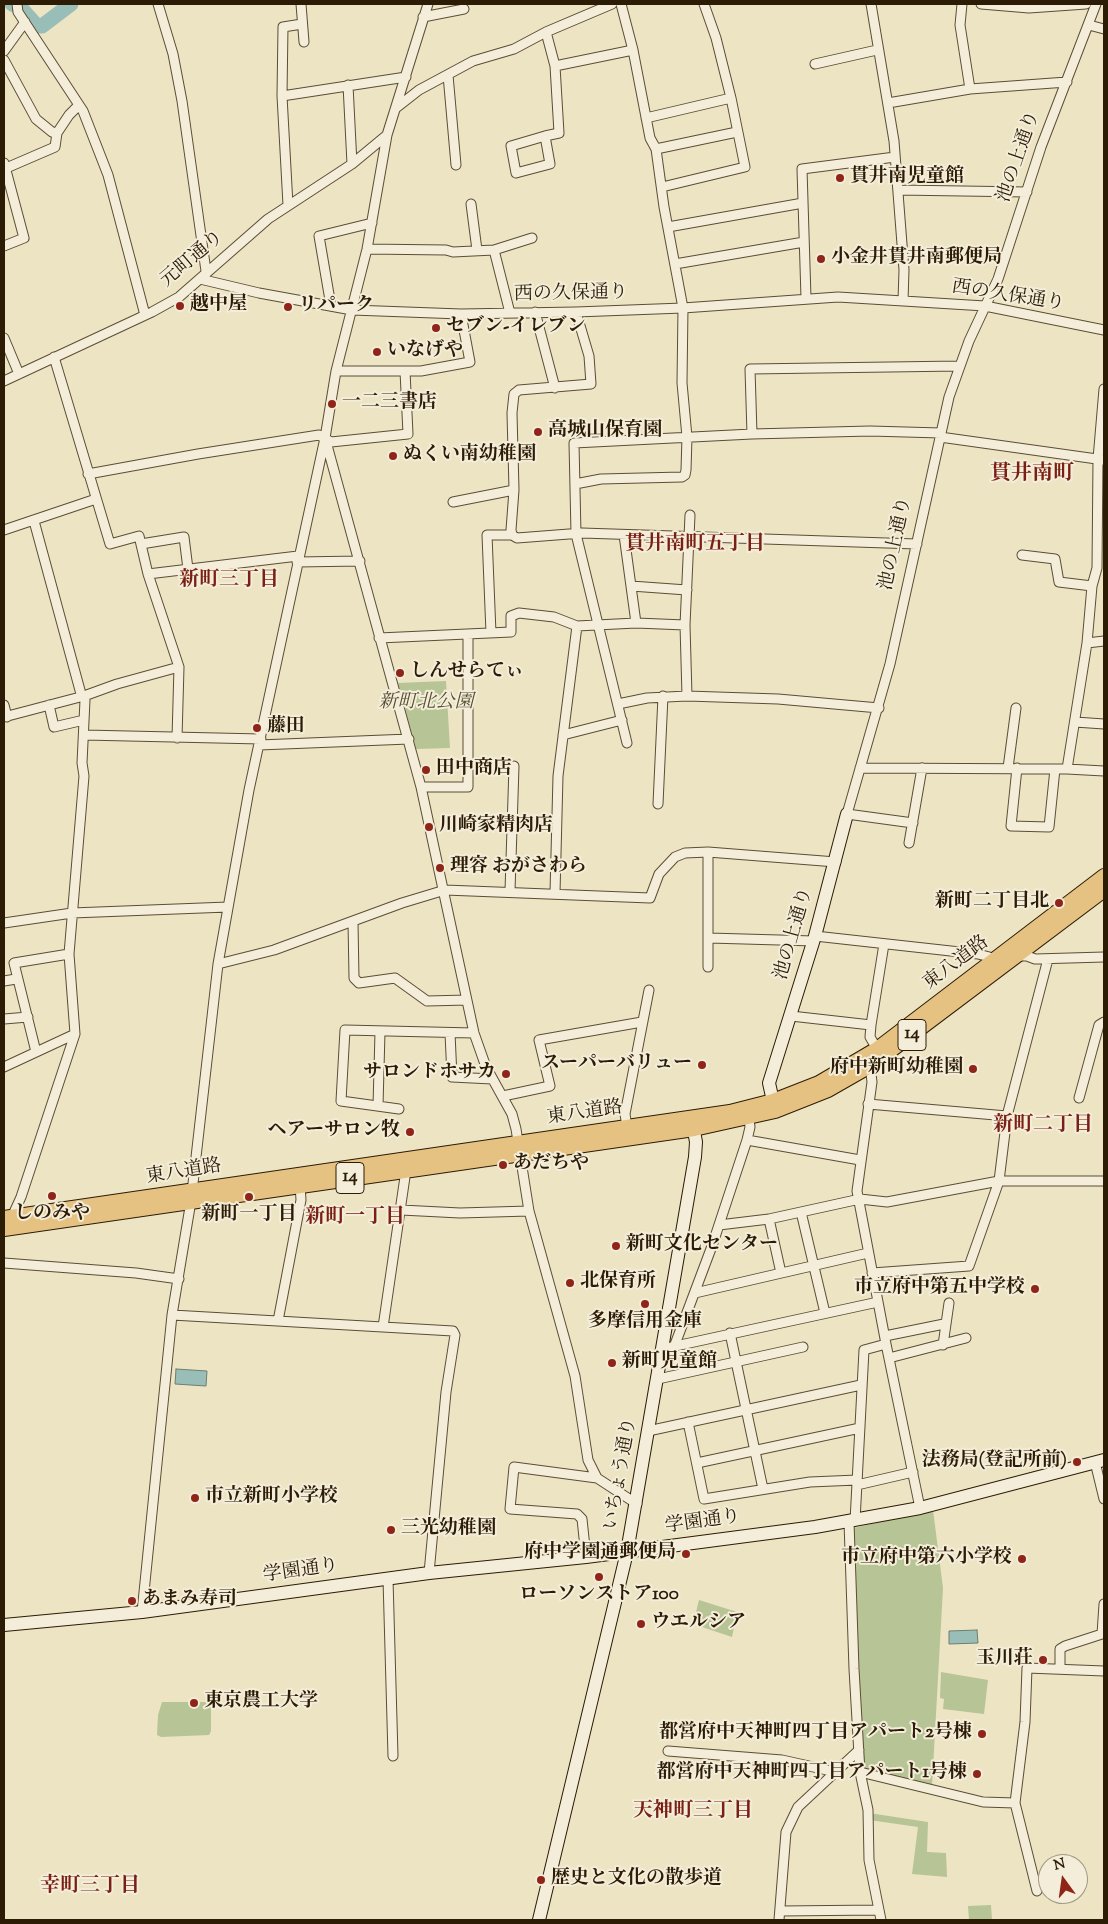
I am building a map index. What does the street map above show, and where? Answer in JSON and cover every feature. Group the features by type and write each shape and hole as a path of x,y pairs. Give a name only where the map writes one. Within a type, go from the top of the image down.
{"main road":[{"name":"東八道路","path":"6,1225 520,1147 693,1123 773,1101 819,1083 877,1049 1104,876"},
{"name":"東八道路","path":"192,1196 300,1185 406,1170 627,1128 749,1118 811,1098 870,1066 1104,890"}],"street":[{"path":"158,4 173,54 182,101 203,275"},
{"path":"301,4 304,42"},
{"path":"142,1612 172,1315 192,1196 218,964 228,907 260,742 325,438 336,371 367,249 387,135 428,4"},
{"path":"396,108 420,90 474,61 514,49 546,32 612,4"},
{"path":"575,484 601,479 682,477 685,475 686,470 687,437 682,383 683,308 656,149 650,138 633,50 621,4"},
{"path":"662,187 745,167 716,38 704,4"},
{"path":"871,4 895,157 904,270 903,301"},
{"path":"962,4 960,25 970,89"},
{"path":"982,4 1029,8 1086,4"},
{"name":"池の上通り","path":"773,1101 769,1083 815,938 847,814 879,708 941,435 959,366 998,279 1041,146 1096,4"},
{"path":"17,6 25,22 80,105 108,175 145,315"},
{"path":"423,17 464,9"},
{"path":"4,51 25,22"},
{"path":"288,205 282,96 283,27 302,24"},
{"path":"1089,25 1104,30"},
{"path":"545,136 550,164 516,172 511,146 545,136 559,133 555,66 546,32"},
{"path":"555,66 633,50"},
{"path":"815,64 877,50"},
{"path":"4,60 36,119 56,133"},
{"path":"448,75 458,159"},
{"path":"282,96 406,77"},
{"path":"888,103 970,89 1067,82"},
{"path":"348,85 352,164"},
{"path":"646,118 731,98"},
{"path":"4,246 24,238 5,166 55,147 56,133 69,115 80,105"},
{"path":"656,149 737,132"},
{"name":"元町通り","path":"4,382 179,297 268,219 352,164 387,135"},
{"path":"806,298 802,169 895,157"},
{"path":"898,190 1027,192"},
{"path":"668,227 803,203"},
{"path":"471,204 477,250"},
{"path":"331,306 319,236 372,223"},
{"path":"367,249 446,250 453,252 494,250 532,238"},
{"path":"675,264 804,242"},
{"path":"494,250 510,313"},
{"name":"西の久保通り","path":"203,275 352,310 461,314 576,312 683,308 838,297 985,306 1104,330"},
{"path":"535,312 555,388"},
{"path":"512,535 514,490 512,414 514,394 519,390 591,384 589,356 576,312"},
{"path":"336,371 421,370 470,362 461,314"},
{"path":"4,338 19,374"},
{"path":"54,358 110,544 139,536 148,574 178,667 177,738"},
{"path":"752,434 750,369 959,366"},
{"path":"88,474 207,452 320,435 331,442 408,434 405,370"},
{"path":"1067,768 1087,643 1092,586 1097,568 1104,389"},
{"path":"627,743 576,534 574,443 752,434 870,431 941,435 1101,460"},
{"path":"325,438 360,561 379,638 409,739 445,890 474,1033 492,1079 512,1114 520,1147 529,1211 575,1376 586,1451 597,1478"},
{"path":"453,502 514,490"},
{"path":"4,530 96,499"},
{"path":"687,696 685,625 690,515"},
{"path":"6,1225 75,1034 69,954 82,819 84,696 81,694 34,521"},
{"path":"491,633 487,535 512,535 517,538 576,534 690,536 917,544"},
{"path":"624,535 636,623"},
{"path":"141,544 184,537 188,569"},
{"path":"1022,555 1055,559 1059,582 1092,586"},
{"path":"148,574 298,559 360,561"},
{"path":"631,586 687,590"},
{"path":"379,638 511,632 511,616 519,613 554,617 576,626 636,623 685,625"},
{"path":"555,894 558,776 576,626"},
{"path":"421,787 468,787 468,634"},
{"path":"1087,643 1104,641"},
{"path":"4,705 5,717 84,696 116,684 178,667"},
{"path":"618,704 663,696 687,696 778,700 879,708"},
{"path":"658,804 663,696"},
{"path":"49,706 54,727 84,720"},
{"path":"1016,708 1011,826 1049,827 1056,769"},
{"path":"563,735 622,720"},
{"path":"1075,722 1104,724"},
{"path":"84,735 260,742 409,739"},
{"path":"510,891 514,766"},
{"path":"860,768 1067,768 1104,772"},
{"path":"910,843 922,768"},
{"path":"847,814 913,824"},
{"path":"708,852 708,967"},
{"path":"218,964 274,950 445,890 510,891 650,898 659,874 675,857 685,853 708,852 836,862"},
{"path":"4,923 72,913 228,907"},
{"path":"353,922 354,978 359,983 396,978 427,1001 467,1000"},
{"path":"709,938 815,938 978,954 994,959 1017,956 1048,959 1104,957"},
{"path":"877,1049 870,1037 884,944"},
{"path":"36,1052 28,1017 16,979 14,963 69,954"},
{"path":"872,1274 969,1266 999,1181 1007,1116 1048,959"},
{"path":"4,981 16,979"},
{"path":"627,1128 624,1114 649,990"},
{"path":"791,1016 871,1025"},
{"path":"4,1019 28,1017"},
{"path":"503,1096 550,1086 539,1040 642,1022"},
{"path":"1079,1098 1099,1025 1104,1022"},
{"path":"399,1109 341,1101 345,1030 474,1033"},
{"path":"378,1106 380,1032"},
{"path":"450,1033 452,1077 492,1079"},
{"path":"4,1067 75,1034"},
{"path":"870,1066 872,1082 857,1191 885,1340 920,1508"},
{"path":"868,1104 1007,1116"},
{"path":"668,1348 695,1293 747,1140 750,1127 749,1118"},
{"name":"いちょう通り","path":"539,1920 627,1552 658,1380 668,1348 696,1142 693,1123"},
{"path":"747,1140 860,1160"},
{"path":"383,1327 406,1170"},
{"path":"719,1224 769,1219 860,1199 886,1202 999,1181 1104,1181"},
{"path":"278,1321 301,1200 300,1185"},
{"path":"400,1210 460,1213 529,1211"},
{"path":"802,1212 825,1313"},
{"path":"769,1219 781,1273"},
{"path":"695,1293 868,1253"},
{"path":"4,1263 136,1273 179,1280"},
{"path":"668,1348 878,1302"},
{"path":"943,1345 944,1324 949,1303"},
{"path":"172,1315 453,1330 455,1335 446,1392 429,1574"},
{"path":"881,1920 869,1860 868,1810 860,1772 852,1521 857,1482 864,1350 885,1340 944,1324"},
{"path":"730,1333 763,1489"},
{"path":"889,1358 966,1338"},
{"path":"658,1380 803,1347"},
{"path":"648,1431 861,1385"},
{"path":"688,1422 704,1499 810,1482 857,1482 913,1472"},
{"path":"696,1463 860,1428"},
{"path":"1100,1461 1104,1499"},
{"name":"学園通り","path":"4,1625 142,1612 388,1579 627,1552 852,1521 920,1508 1100,1461"},
{"path":"586,1557 582,1519 578,1514 510,1509 514,1467 597,1478 637,1504"},
{"path":"388,1579 393,1756"},
{"path":"1060,1669 1060,1649 1102,1634 1104,1604"},
{"path":"1037,1891 1015,1803 1025,1722 1027,1668 1104,1671"},
{"path":"859,1750 798,1806 787,1830 781,1876 779,1916 879,1910"},
{"path":"668,1751 782,1760 836,1772"},
{"path":"860,1772 983,1802 1015,1803"},
{"path":"530,1920 539,1920"}],"green space":[{"name":"新町北公園","path":"446,681 450,748 416,749 398,683"},
{"path":"933,1510 943,1588 932,1786 863,1769 849,1529"},
{"path":"699,1600 737,1612 732,1637 693,1624"},
{"path":"941,1672 988,1680 984,1714 943,1709 944,1699 940,1698"},
{"path":"162,1702 211,1702 211,1731 209,1735 161,1737 157,1735 158,1715"},
{"path":"869,1813 928,1822 927,1852 946,1853 947,1877 912,1874 918,1827 869,1820"},
{"path":"991,1905 992,1920 969,1920 968,1906"}],"water":[{"path":"176,1369 207,1371 206,1386 175,1384"},
{"path":"977,1630 978,1643 949,1644 949,1631"}],"waterway":[{"path":"12,4 20,7 37,26 42,26 71,4"}],"place":[{"name":"貫井南児童館","path":"840,178"},
{"name":"小金井貫井南郵便局","path":"821,259"},
{"name":"越中屋","path":"180,306"},
{"name":"リパーク","path":"288,307"},
{"name":"セブン-イレブン","path":"436,328"},
{"name":"いなげや","path":"377,352"},
{"name":"一二三書店","path":"332,404"},
{"name":"高城山保育園","path":"538,432"},
{"name":"ぬくい南幼稚園","path":"393,456"},
{"name":"しんせらてぃ","path":"400,673"},
{"name":"藤田","path":"257,728"},
{"name":"田中商店","path":"426,770"},
{"name":"川崎家精肉店","path":"429,827"},
{"name":"理容 おがさわら","path":"440,868"},
{"name":"新町二丁目北","path":"1059,903"},
{"name":"スーパーバリュー","path":"702,1065"},
{"name":"府中新町幼稚園","path":"973,1069"},
{"name":"サロンドホサカ","path":"506,1074"},
{"name":"ヘアーサロン牧","path":"410,1132"},
{"name":"あだちや","path":"503,1165"},
{"name":"しのみや","path":"52,1196"},
{"name":"新町一丁目","path":"249,1197"},
{"name":"新町文化センター","path":"616,1246"},
{"name":"北保育所","path":"570,1283"},
{"name":"市立府中第五中学校","path":"1035,1289"},
{"name":"多摩信用金庫","path":"645,1304"},
{"name":"新町児童館","path":"612,1363"},
{"name":"法務局(登記所前)","path":"1077,1462"},
{"name":"市立新町小学校","path":"195,1498"},
{"name":"三光幼稚園","path":"391,1530"},
{"name":"府中学園通郵便局","path":"686,1554"},
{"name":"市立府中第六小学校","path":"1022,1559"},
{"name":"ローソンストア100","path":"599,1577"},
{"name":"あまみ寿司","path":"132,1601"},
{"name":"ウエルシア","path":"641,1624"},
{"name":"玉川荘","path":"1043,1660"},
{"name":"東京農工大学","path":"194,1703"},
{"name":"都営府中天神町四丁目アパート2号棟","path":"982,1734"},
{"name":"都営府中天神町四丁目アパート1号棟","path":"977,1774"},
{"name":"歴史と文化の散歩道","path":"541,1880"}],"district":[{"name":"貫井南町","path":"1032,475"},
{"name":"貫井南町五丁目","path":"695,546"},
{"name":"新町三丁目","path":"229,582"},
{"name":"新町二丁目","path":"1043,1127"},
{"name":"新町一丁目","path":"355,1219"},
{"name":"天神町三丁目","path":"693,1813"},
{"name":"幸町三丁目","path":"90,1888"}]}
